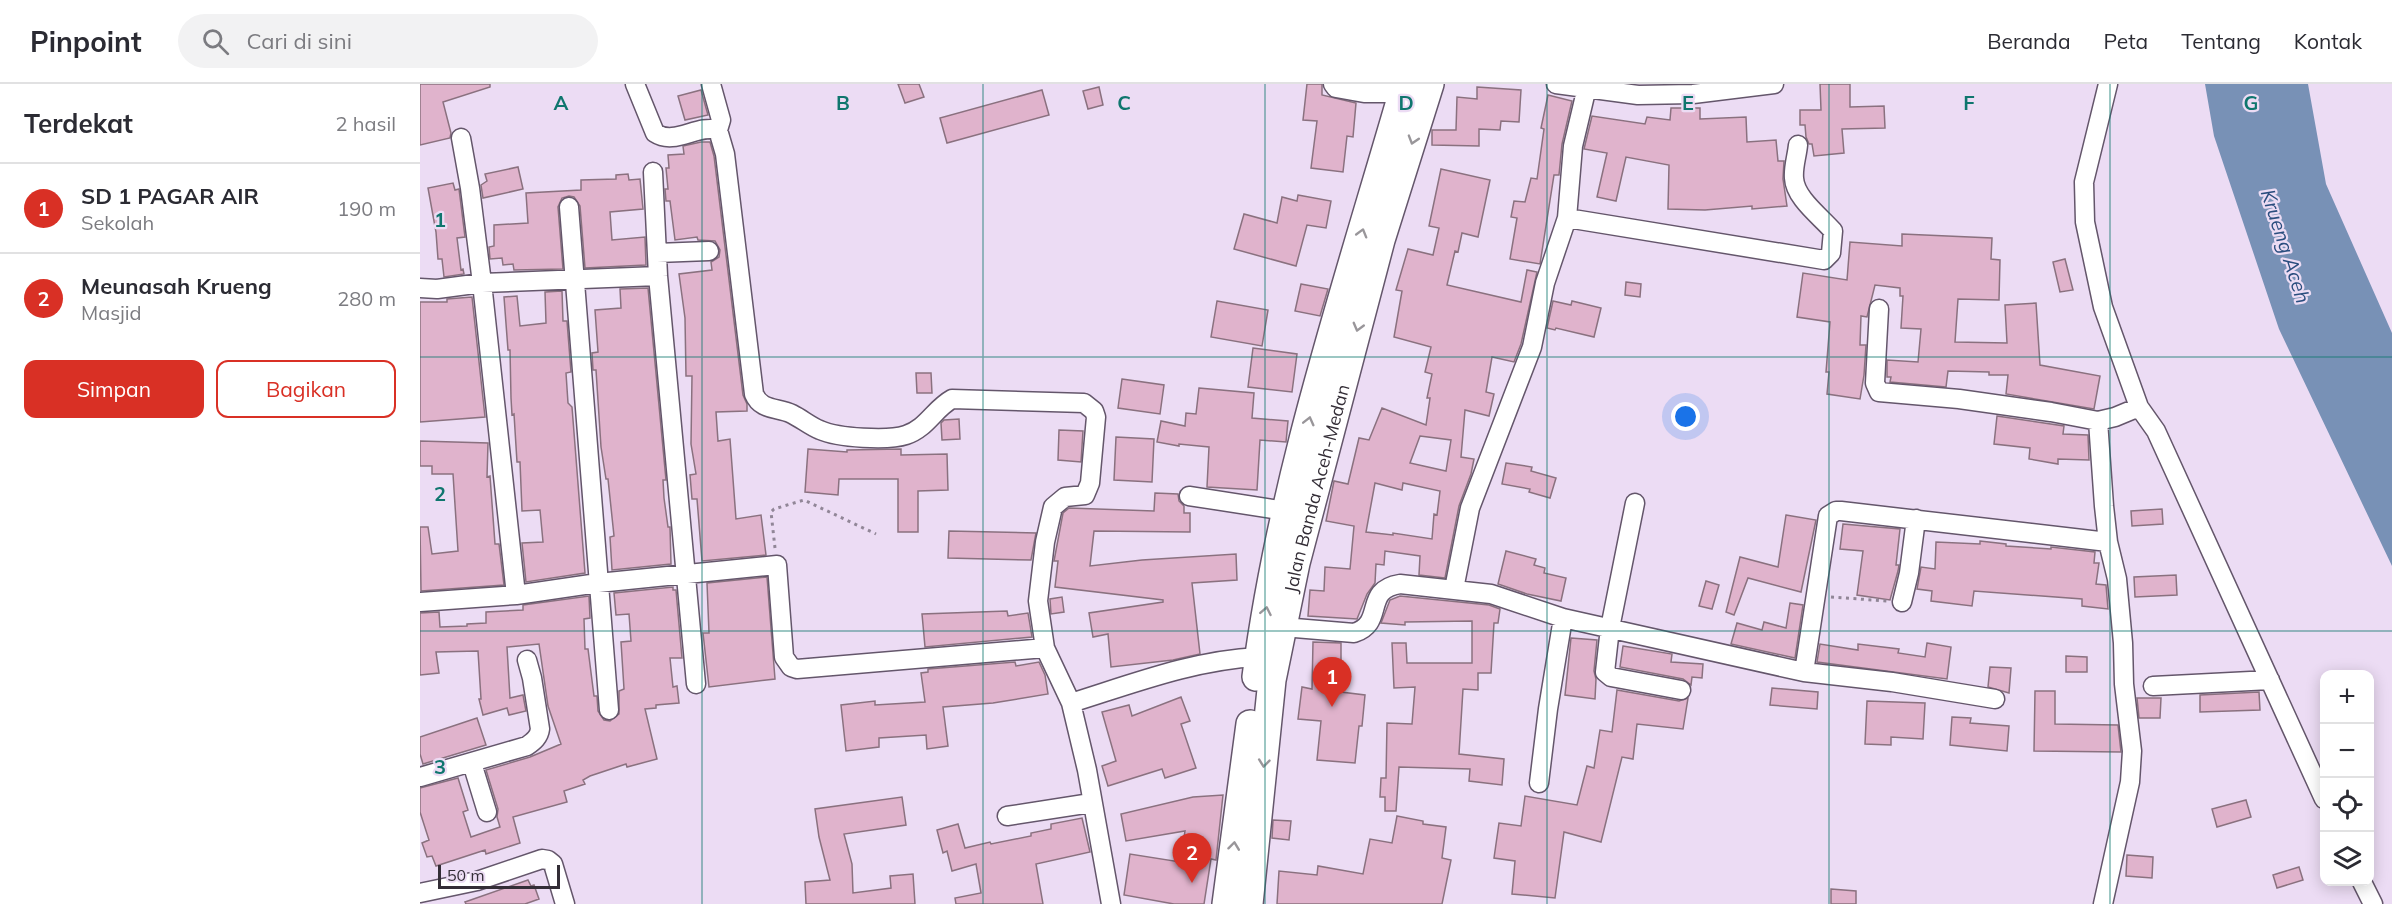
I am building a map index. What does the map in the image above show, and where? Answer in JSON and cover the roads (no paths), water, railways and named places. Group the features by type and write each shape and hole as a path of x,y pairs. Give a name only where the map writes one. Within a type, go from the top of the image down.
{"highway":[{"name":"Jalan Banda Aceh-Medan","path":"1249,904 1272,680 1299,552 1381,240 1430,84"},
{"name":"Jalan Banda Aceh-Medan","path":"1226,904 1258,657 1286,510 1322,371 1404,88"}],"street":[{"path":"636,84 655,133 660,136 674,137 710,128 717,130"},
{"path":"711,84 722,120 717,130 725,154 754,394 762,405 792,414 821,431 855,437 907,435 923,427 941,405 952,399 1084,403 1094,411 1096,417 1090,483 1085,495 1065,497 1053,507 1045,542 1038,601 1045,648 1071,703 1087,770 1091,803 1111,904"},
{"path":"1333,84 1336,88 1364,93 1404,88"},
{"path":"1556,84 1638,94 1693,94 1774,84"},
{"path":"2108,84 2084,182 2085,222 2103,308 2139,408 2156,430 2320,788"},
{"path":"1454,589 1470,508 1532,347 1545,283 1568,218 1573,146 1587,87"},
{"path":"461,138 482,283 516,595"},
{"path":"1568,218 1824,260 1832,253 1833,231 1800,197 1796,188 1794,177 1798,145"},
{"path":"653,172 658,276 696,684"},
{"path":"569,207 609,710"},
{"path":"657,253 709,251"},
{"path":"420,288 437,289 482,283 658,276"},
{"path":"1879,309 1875,383 1879,392 1970,401 2098,421 2139,408"},
{"path":"2098,421 2108,542 2117,579 2124,684 2132,751 2130,782 2103,904"},
{"path":"1189,496 1286,510"},
{"path":"1635,503 1604,667 1607,675 1681,690"},
{"path":"1804,672 1828,516 1832,513 1916,519 1939,524 2108,542"},
{"path":"1902,602 1912,555 1916,519"},
{"path":"420,602 516,595 598,583 777,565 784,657 790,667 797,669 1045,648"},
{"path":"1283,627 1354,633 1364,630 1370,622 1379,593 1387,586 1400,584 1454,589 1491,594 1563,618 1804,672 1892,682 1995,699"},
{"path":"1539,783 1549,700 1563,618"},
{"path":"1071,703 1195,666 1232,658 1258,657"},
{"path":"420,777 527,746 540,735 532,678 527,660"},
{"path":"2153,686 2270,680"},
{"path":"472,763 488,812"},
{"path":"1007,816 1091,803"},
{"path":"420,893 477,881 542,859 553,864 565,904"},
{"path":"2364,886 2373,904"}],"water":[{"name":"Krueng Aceh","path":"2205,84 2308,84 2326,184 2392,333 2392,566 2279,329 2214,136"}],"place":[{"name":"SD 1 PAGAR AIR","path":"1332,707"},
{"name":"Meunasah Krueng","path":"1192,883"}]}
